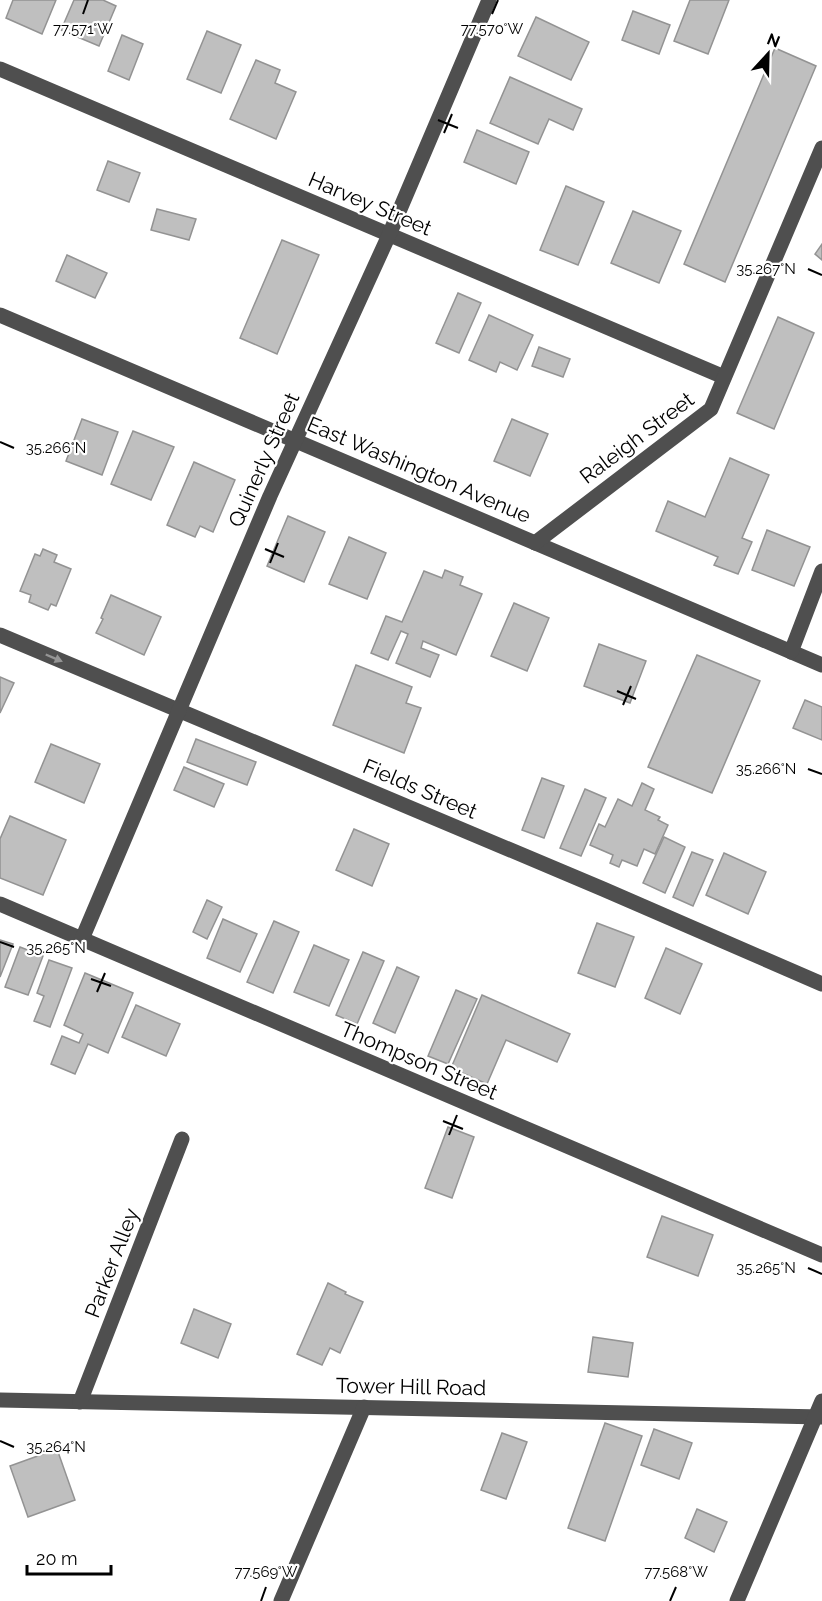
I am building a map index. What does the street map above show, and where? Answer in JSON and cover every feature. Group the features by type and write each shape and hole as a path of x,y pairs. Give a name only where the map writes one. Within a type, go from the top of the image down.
{"street":[{"name":"Quinerly Street","path":"82,939 270,496 388,235 489,0"},
{"name":"Harvey Street","path":"0,69 724,377"},
{"name":"Raleigh Street","path":"535,543 711,409 822,148"},
{"name":"East Washington Avenue","path":"0,315 822,664"},
{"path":"791,652 822,571"},
{"name":"Fields Street","path":"0,635 603,889 822,984"},
{"name":"Thompson Street","path":"0,904 822,1255"},
{"name":"Parker Alley","path":"80,1402 182,1139"},
{"name":"Tower Hill Road","path":"0,1400 818,1417"},
{"path":"737,1601 818,1417 822,1401"},
{"path":"281,1601 364,1407"}],"building":[{"path":"13,0 56,0 42,34 6,18"},
{"path":"74,0 103,0 116,6 99,46 61,30"},
{"path":"690,0 729,0 708,54 674,41"},
{"path":"633,11 670,25 659,54 622,40"},
{"path":"536,17 589,42 571,80 518,56"},
{"path":"207,31 241,45 221,93 187,79"},
{"path":"122,35 143,44 129,80 108,71"},
{"path":"775,48 816,66 725,282 684,264"},
{"path":"256,60 280,70 275,83 296,92 276,139 230,119"},
{"path":"510,77 582,109 573,130 549,119 538,144 490,123"},
{"path":"477,130 529,152 516,184 464,162"},
{"path":"108,161 140,173 129,202 97,190"},
{"path":"566,186 604,202 578,265 540,250"},
{"path":"157,209 196,219 189,240 151,230"},
{"path":"633,211 681,231 659,283 611,263"},
{"path":"282,240 319,255 277,354 240,338"},
{"path":"822,244 822,260 815,254"},
{"path":"67,255 107,273 95,298 56,281"},
{"path":"458,293 481,303 459,353 436,343"},
{"path":"489,315 533,335 517,370 500,362 496,372 469,360"},
{"path":"778,317 814,333 774,429 737,413"},
{"path":"539,347 570,359 563,377 532,366"},
{"path":"82,419 118,432 102,475 66,461"},
{"path":"512,419 548,434 530,476 494,461"},
{"path":"133,431 174,447 151,500 111,484"},
{"path":"730,458 769,475 742,538 752,542 738,574 714,565 718,557 656,531 668,501 705,517"},
{"path":"194,462 235,480 213,532 200,526 195,537 167,525"},
{"path":"288,516 325,532 304,582 267,566"},
{"path":"767,530 810,547 794,586 752,570"},
{"path":"349,537 386,553 367,599 329,584"},
{"path":"43,549 57,555 54,562 71,569 56,606 51,604 48,610 29,602 31,595 20,591 35,554 40,556"},
{"path":"445,570 463,577 460,585 482,594 456,655 423,641 421,648 439,655 430,677 396,663 408,634 401,631 388,660 371,653 386,616 402,622 424,571 442,578"},
{"path":"111,595 161,617 144,655 96,633"},
{"path":"514,603 549,618 527,671 491,656"},
{"path":"599,644 646,661 630,703 584,686"},
{"path":"697,655 760,681 712,793 648,767"},
{"path":"356,665 412,687 406,703 421,708 404,753 333,725"},
{"path":"0,677 14,683 0,713"},
{"path":"805,700 822,707 822,740 793,728"},
{"path":"196,739 256,762 247,785 187,762"},
{"path":"51,744 100,764 84,803 35,782"},
{"path":"184,767 224,784 214,807 174,790"},
{"path":"542,778 564,786 544,838 522,830"},
{"path":"642,783 654,789 645,810 660,817 658,820 668,825 655,854 644,849 637,866 622,860 619,867 610,863 613,855 590,845 599,824 605,827 618,799 632,806"},
{"path":"585,789 606,798 581,856 560,848"},
{"path":"10,816 66,840 43,895 0,878 0,839"},
{"path":"354,829 389,844 372,886 336,870"},
{"path":"664,837 685,847 665,893 643,883"},
{"path":"692,852 713,860 693,906 673,897"},
{"path":"724,853 766,872 748,914 706,895"},
{"path":"207,900 222,907 207,939 193,932"},
{"path":"223,919 257,934 240,972 207,958"},
{"path":"274,921 299,932 273,993 247,982"},
{"path":"597,923 634,937 615,987 578,973"},
{"path":"0,940 13,944 0,977"},
{"path":"314,945 349,960 329,1006 294,992"},
{"path":"20,947 43,956 28,995 5,987"},
{"path":"666,948 702,964 680,1014 645,998"},
{"path":"363,952 384,961 357,1024 336,1015"},
{"path":"49,960 72,968 50,1027 34,1021 44,996 37,993"},
{"path":"397,967 419,977 395,1033 373,1023"},
{"path":"85,973 133,993 108,1053 88,1044 75,1074 51,1064 62,1036 79,1043 83,1034 64,1025"},
{"path":"456,990 477,999 448,1064 428,1056"},
{"path":"482,995 570,1034 557,1062 506,1040 487,1084 451,1068"},
{"path":"136,1005 180,1024 166,1056 122,1037"},
{"path":"448,1127 474,1137 452,1198 425,1188"},
{"path":"662,1216 713,1235 698,1276 647,1257"},
{"path":"328,1283 363,1302 340,1353 330,1348 322,1365 297,1354"},
{"path":"194,1309 231,1324 218,1358 181,1343"},
{"path":"593,1337 633,1343 628,1377 588,1372"},
{"path":"605,1423 642,1436 605,1541 568,1528"},
{"path":"654,1429 692,1443 679,1479 641,1465"},
{"path":"502,1433 527,1442 506,1499 481,1490"},
{"path":"57,1449 75,1500 28,1517 10,1466"},
{"path":"697,1509 727,1522 714,1552 685,1538"}]}
